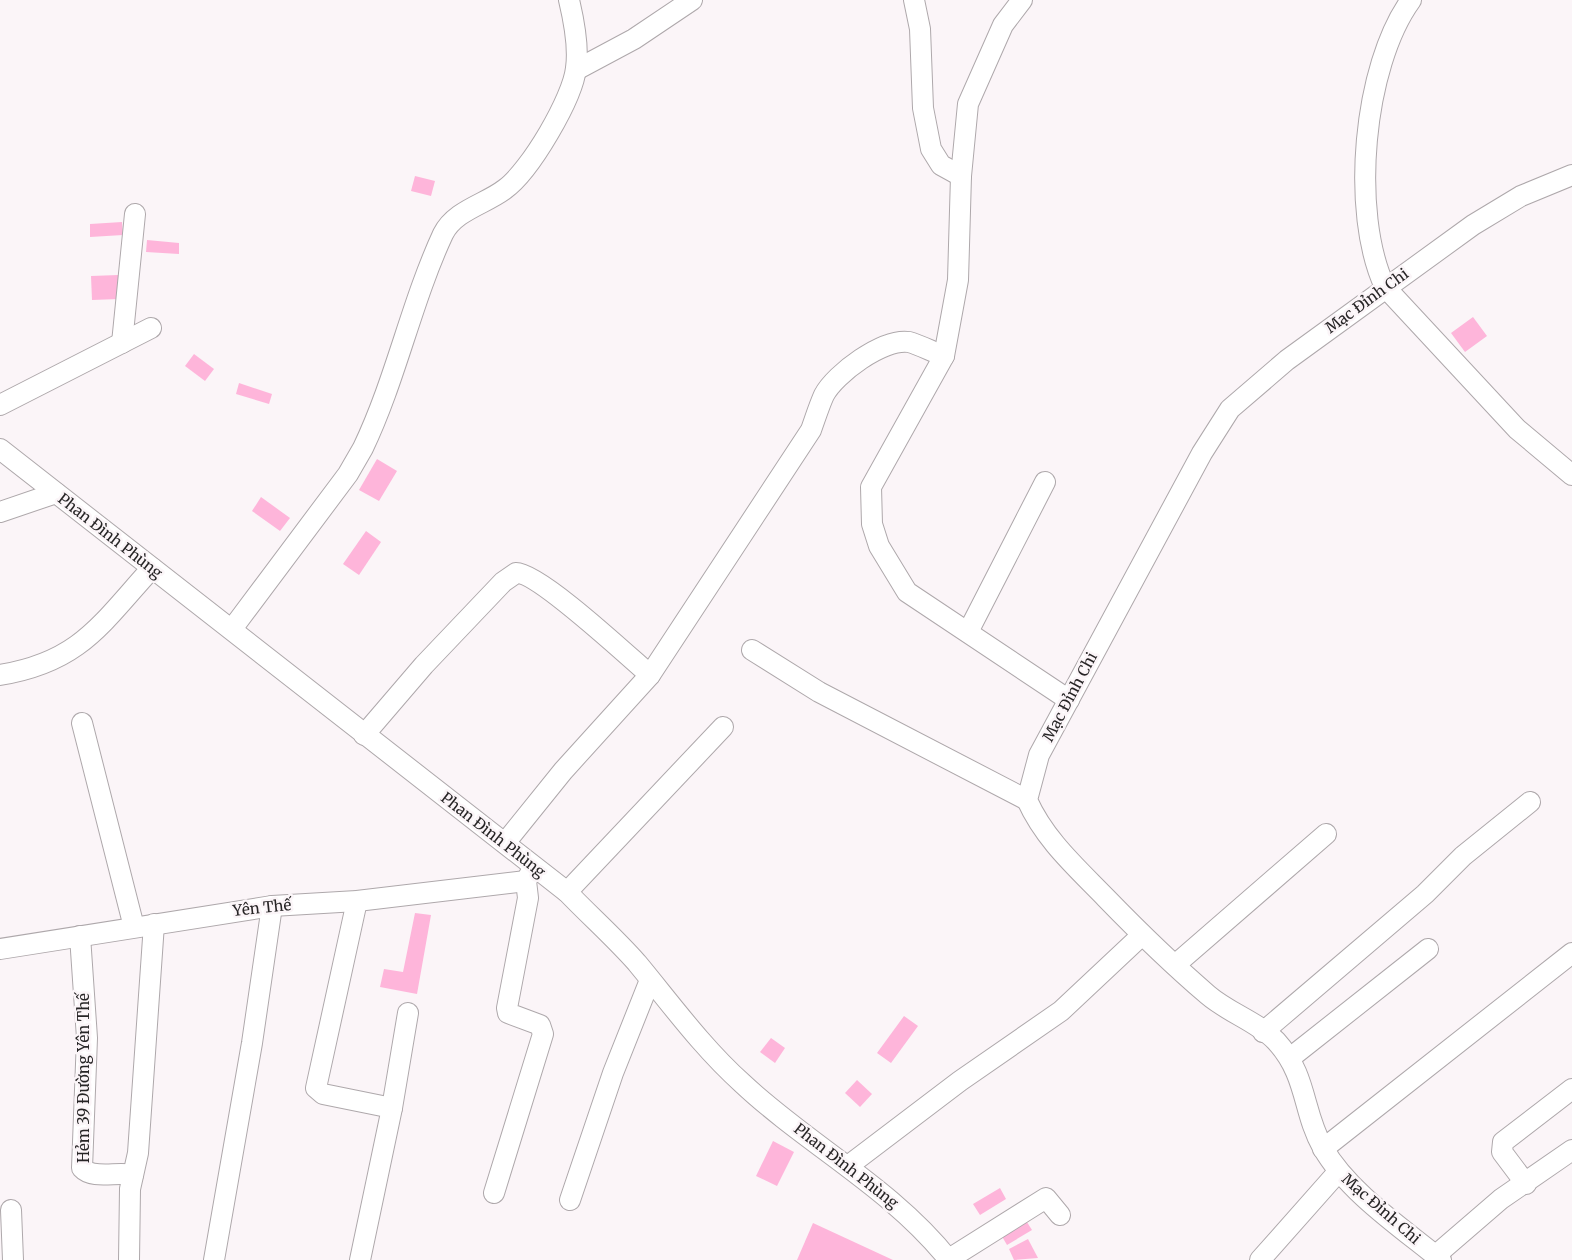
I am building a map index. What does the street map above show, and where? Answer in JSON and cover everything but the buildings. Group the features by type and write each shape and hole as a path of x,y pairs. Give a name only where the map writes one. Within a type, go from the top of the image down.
{"street":[{"path":"232,629 360,455 372,430 427,275 448,225 458,216 506,189 525,169 560,108 576,70 569,0"},
{"path":"576,70 634,39 692,0"},
{"path":"914,0 920,29 923,108 931,149 940,165 961,176"},
{"path":"1022,0 1003,25 968,104 961,176 958,280 944,356 870,487 872,524 879,546 906,592 1069,699"},
{"path":"1411,0 1397,21 1385,46 1378,69 1369,128 1366,199 1372,256 1385,287 1517,429 1572,475"},
{"name":"Mạc Đỉnh Chi","path":"1438,1258 1338,1172 1315,1132 1302,1082 1290,1058 1274,1039 1210,997 1142,935 1053,845 1036,821 1026,800 1039,755 1202,453 1230,409 1287,360 1473,225 1521,196 1572,175"},
{"path":"122,343 135,214"},
{"path":"0,405 151,328"},
{"path":"505,843 563,771 650,675 811,430 825,394 836,379 874,351 896,343 909,342 944,356"},
{"name":"Phan Đình Phùng","path":"0,449 505,843 530,874 567,892 637,963 690,1029 742,1084 848,1166 926,1232 949,1260"},
{"path":"968,632 1045,482"},
{"path":"0,512 56,494"},
{"path":"0,675 50,662 77,646 152,568"},
{"path":"364,735 424,665 503,582 516,573 529,576 562,599 650,675"},
{"path":"752,650 819,692 1026,800"},
{"path":"82,723 134,927"},
{"path":"567,892 723,727"},
{"path":"1263,1032 1399,917 1462,856 1530,802"},
{"path":"1175,965 1326,834"},
{"path":"494,1193 543,1034 540,1025 512,1016 508,1013 507,1008 528,898 530,874"},
{"name":"Yên Thế","path":"0,949 272,906 357,901 530,874"},
{"path":"357,901 316,1088 323,1094 392,1108"},
{"path":"214,1260 252,1043 272,906"},
{"path":"129,1260 130,1189 138,1153 145,1077 154,924"},
{"path":"848,1166 960,1081 1061,1011 1142,935"},
{"name":"Hẻm 39 Đường Yên Thế","path":"80,936 87,1048 82,1168 91,1174 122,1172 133,1175"},
{"path":"1290,1058 1428,949"},
{"path":"1323,1149 1457,1047 1572,953"},
{"path":"570,1200 613,1073 650,980"},
{"path":"360,1260 392,1108 408,1013"},
{"path":"1526,1184 1502,1152 1503,1142 1572,1089"},
{"path":"1438,1258 1482,1215 1572,1150"},
{"path":"1260,1260 1338,1172"},
{"path":"949,1260 1046,1198 1060,1215"},
{"path":"11,1210 13,1260"}]}
